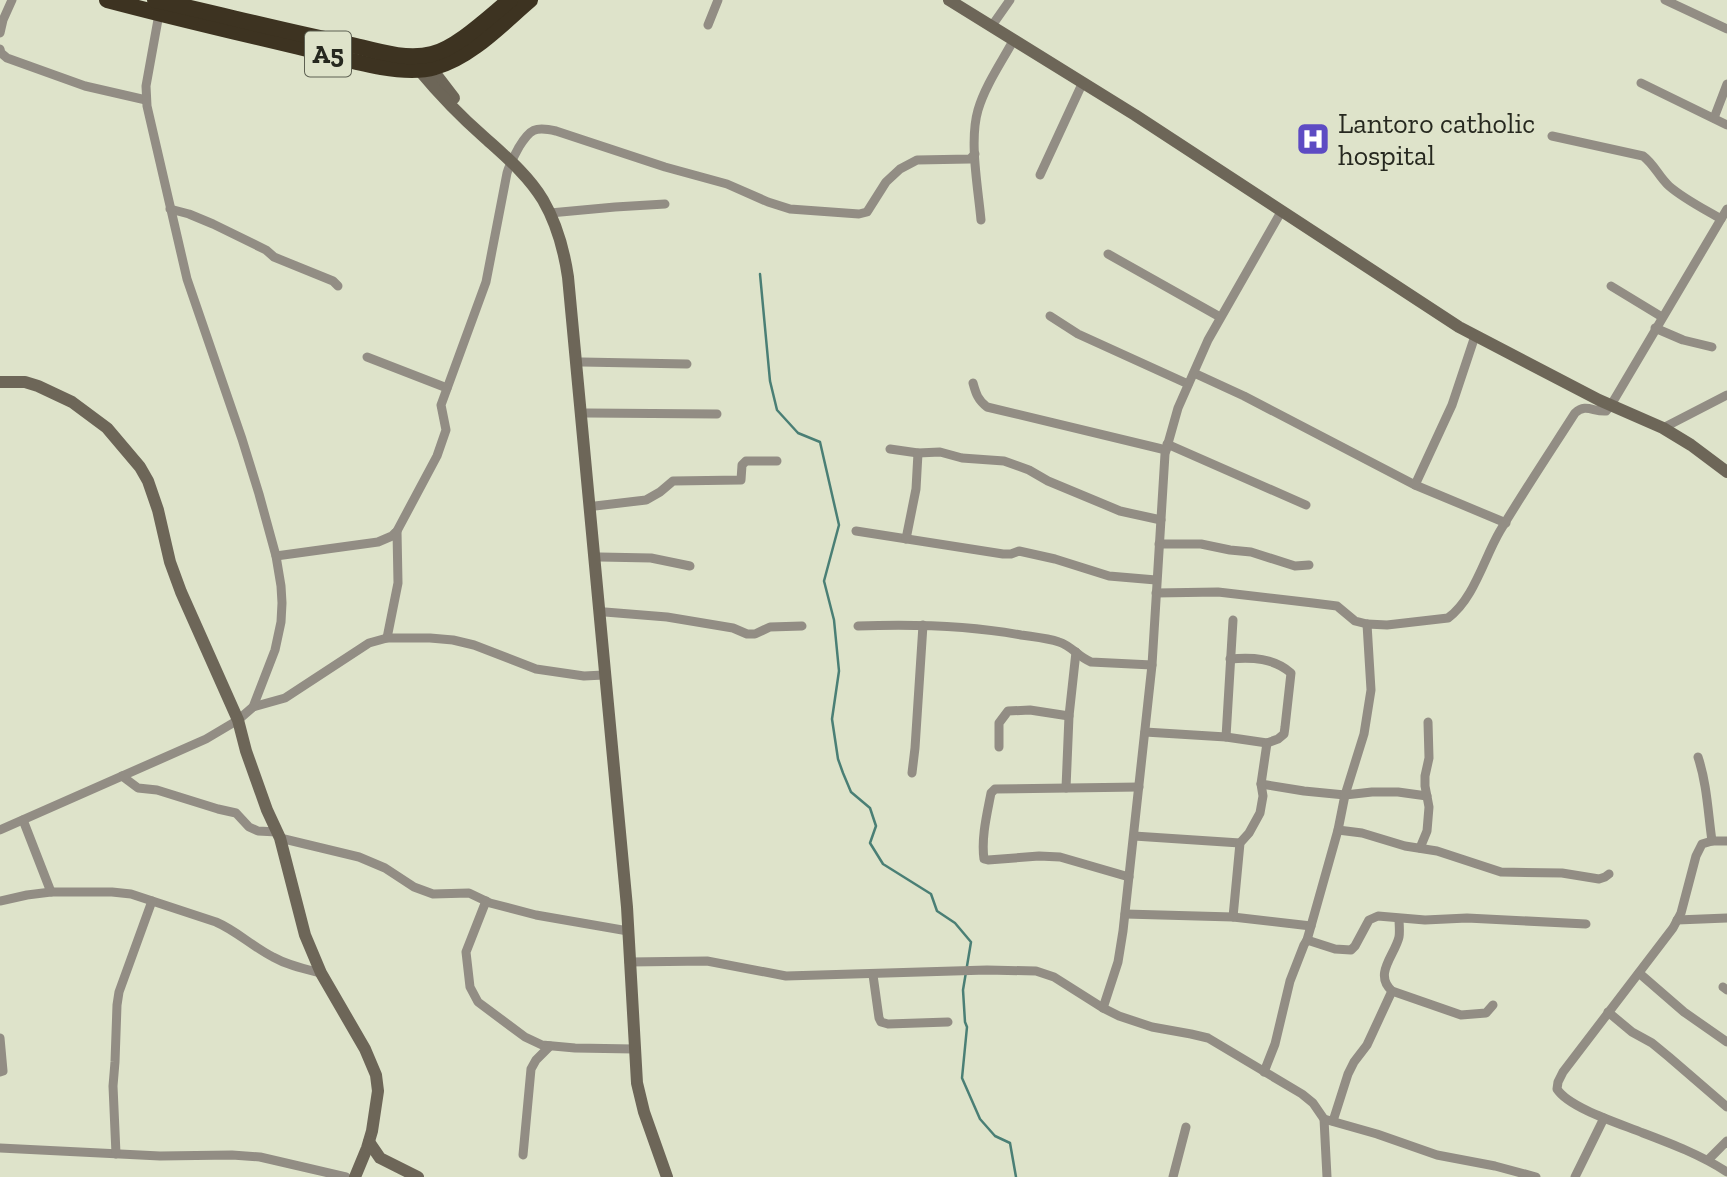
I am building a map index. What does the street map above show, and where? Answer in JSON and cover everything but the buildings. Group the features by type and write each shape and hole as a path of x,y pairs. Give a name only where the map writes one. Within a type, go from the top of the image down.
{"highway":[{"name":"A5","path":"107,0 157,7 310,43 400,55 430,55 453,45 510,0"},
{"path":"425,69 450,62 484,39 530,0"},
{"name":"A5","path":"157,7 216,7 310,43 381,66 425,69"}],"street":[{"path":"0,33 12,0"},
{"path":"708,26 718,0"},
{"path":"949,0 1083,82 1429,309 1475,336 1611,405 1663,428 1727,472"},
{"path":"991,27 1010,0"},
{"path":"1665,0 1727,29"},
{"path":"157,7 146,100 187,279 242,439 276,556 282,603 281,622 273,659 253,707"},
{"path":"981,220 975,154 976,118 1013,41"},
{"path":"0,49 7,58 85,86 146,100"},
{"path":"425,69 458,113 534,175 554,213 572,257 630,878 637,1083 667,1177"},
{"path":"1040,175 1083,82"},
{"path":"1641,83 1727,125"},
{"path":"1714,118 1727,85"},
{"path":"276,556 378,542 397,531 437,456 446,430 441,405 484,289 513,157 528,133 539,128 548,129 727,184 790,209 859,214 867,212 886,182 900,169 917,160 970,159 975,154"},
{"path":"1552,136 1643,156 1654,166 1666,184 1721,219"},
{"path":"554,213 665,204"},
{"path":"170,209 212,224 274,257 338,286"},
{"path":"1156,593 1217,592 1337,606 1355,621 1367,624 1387,625 1448,618 1456,612 1467,595 1506,523 1575,413 1580,408 1587,407 1600,412 1606,411 1611,405 1727,209"},
{"path":"1103,1008 1118,962 1125,914 1152,666 1163,469 1167,447 1178,408 1208,340 1281,212"},
{"path":"554,213 568,277 633,962 642,1083 673,1177"},
{"path":"1108,254 1220,317"},
{"path":"1611,286 1662,317"},
{"path":"1050,316 1077,334 1188,384"},
{"path":"1655,328 1683,340 1712,347"},
{"path":"1415,485 1452,405 1475,336"},
{"path":"367,357 447,388"},
{"path":"582,362 687,363"},
{"path":"1194,373 1415,485 1506,523"},
{"path":"0,382 25,382 72,402 107,428 140,467 152,490 170,562 181,592 238,720 267,810 279,835 305,935 321,973 365,1049 376,1075 378,1091 375,1114 369,1142 357,1171"},
{"path":"974,383 980,402 987,407 1167,447 1306,505"},
{"path":"1663,428 1727,395"},
{"path":"587,413 717,414"},
{"path":"890,449 918,453 940,452 962,458 1004,461 1120,511 1161,520"},
{"path":"906,539 916,489 918,453"},
{"path":"595,506 646,500 673,481 741,481 746,461 778,461"},
{"path":"387,638 398,583 397,531"},
{"path":"856,531 1003,554 1019,551 1109,576 1156,580"},
{"path":"1159,544 1201,544 1251,552 1295,566 1309,565"},
{"path":"600,557 650,558 690,566"},
{"path":"605,612 667,617 733,628 747,634 755,634 770,627 802,626"},
{"path":"1226,737 1233,620"},
{"path":"1264,1072 1275,1044 1290,981 1307,940 1364,734 1371,690 1367,624"},
{"path":"858,626 923,625 986,629 1057,641 1091,662 1152,666"},
{"path":"912,773 923,625"},
{"path":"0,830 206,739 238,720 253,707 285,698 369,643 387,638 453,640 474,645 536,669 583,676 604,675"},
{"path":"1066,788 1069,716 1076,652"},
{"path":"1145,732 1226,737 1268,743 1284,734 1291,673 1262,659 1230,659"},
{"path":"999,747 999,723 1008,711 1030,710 1069,716"},
{"path":"1420,848 1427,831 1429,807 1425,786 1429,758 1428,722"},
{"path":"1233,916 1240,843 1250,833 1260,813 1263,796 1261,783 1268,743"},
{"path":"1698,757 1706,786 1712,841"},
{"path":"122,776 138,788 157,790 236,813 249,827 258,831 359,856 433,894 469,893 486,901 536,915 628,931"},
{"path":"1261,783 1345,795 1398,792 1427,796"},
{"path":"1129,877 1060,856 984,859 984,839 990,793 995,789 1139,787"},
{"path":"23,820 51,892"},
{"path":"1338,830 1362,833 1405,846 1437,850 1501,872 1562,873 1599,878 1609,874"},
{"path":"1133,836 1240,843"},
{"path":"1727,841 1712,841 1702,844 1698,849 1677,920 1563,1072 1557,1089 1563,1097 1604,1118 1708,1160 1727,1172"},
{"path":"0,901 26,894 51,892 131,894 216,922 273,957 290,965 321,973"},
{"path":"116,1154 113,1086 117,1005 119,992 152,901"},
{"path":"486,901 466,951 470,987 478,1002 525,1037 542,1045 634,1049"},
{"path":"1125,914 1233,916 1311,926"},
{"path":"1307,940 1351,950 1369,920 1378,916 1399,919 1467,918 1586,924"},
{"path":"1677,920 1727,918"},
{"path":"1399,919 1399,936 1385,970 1386,986 1392,991 1461,1015 1486,1013 1493,1006"},
{"path":"633,962 707,961 786,976 987,970 1045,973 1103,1008 1127,1019 1208,1038 1302,1094 1329,1120 1437,1155 1536,1177"},
{"path":"1639,973 1685,1012 1727,1042"},
{"path":"873,975 881,1022 948,1022"},
{"path":"1327,1177 1329,1120 1348,1074 1367,1045 1392,991"},
{"path":"1608,1012 1632,1032 1661,1050 1727,1107"},
{"path":"0,1038 3,1071 0,1072"},
{"path":"523,1155 531,1069 550,1046"},
{"path":"1576,1177 1604,1118"},
{"path":"1173,1177 1186,1127"},
{"path":"1708,1160 1727,1141"},
{"path":"369,1142 377,1155 388,1163 418,1177"},
{"path":"0,1148 260,1157 346,1177"},
{"path":"357,1171 388,1163"}],"waterway":[{"path":"760,274 770,381 777,410 798,433 820,442 839,525 824,581 834,620 839,671 832,719 838,759 851,792 870,808 876,826 870,843 883,864 931,894 937,911 955,923 971,942 963,990 967,1027 962,1078 980,1119 995,1136 1010,1143 1016,1177"}],"place":[{"name":"Lantoro catholic hospital","path":"1313,139"}]}
